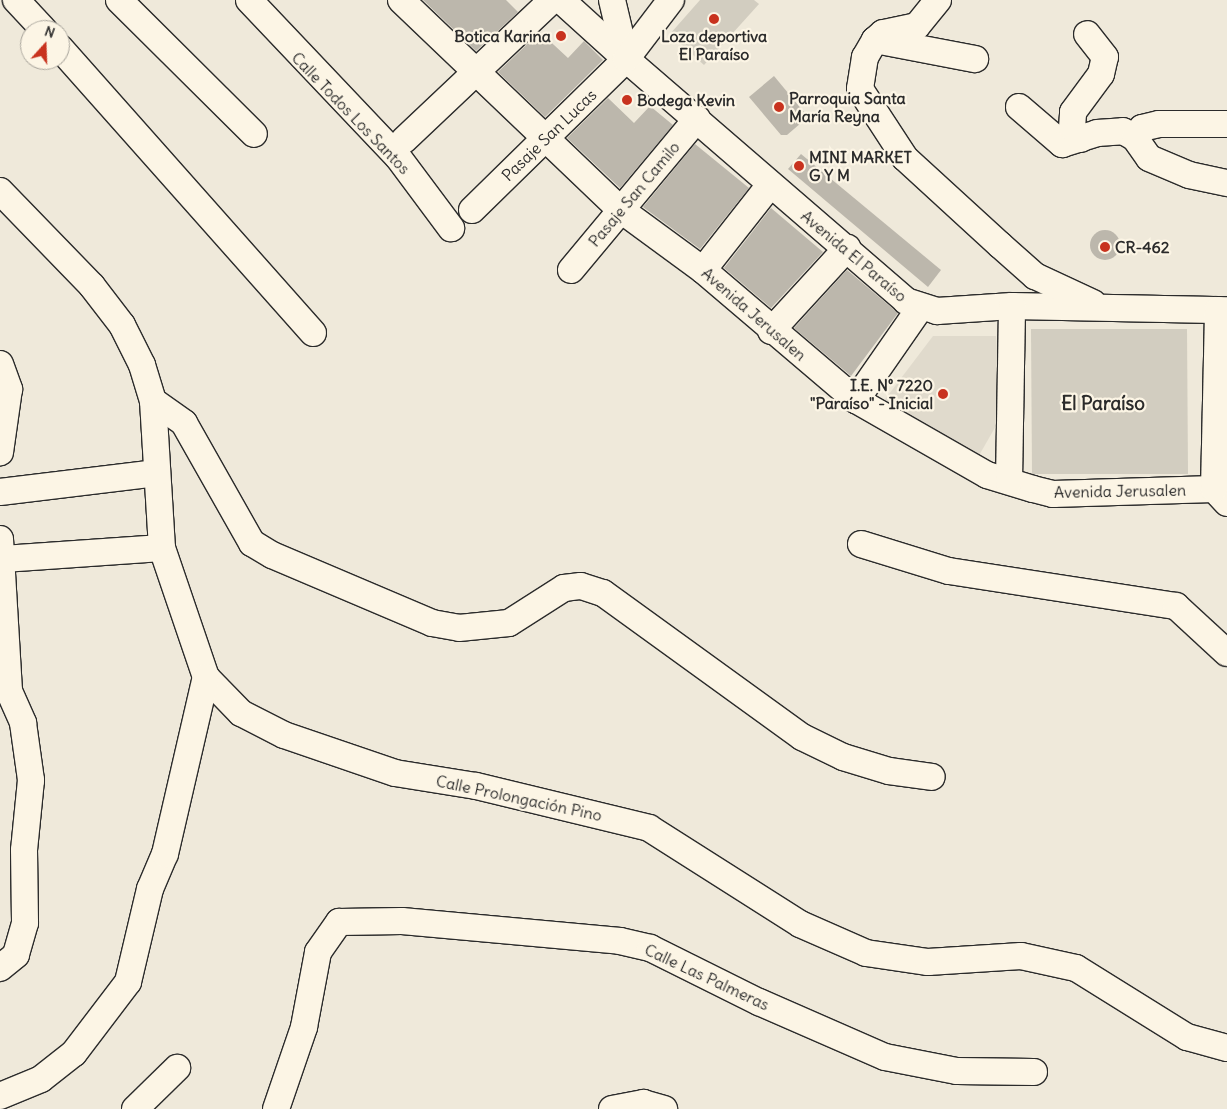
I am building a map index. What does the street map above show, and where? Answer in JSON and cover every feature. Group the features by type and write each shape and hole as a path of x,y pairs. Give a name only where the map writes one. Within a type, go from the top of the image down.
{"street":[{"path":"16,0 35,20"},
{"path":"119,0 254,134"},
{"name":"Calle Todos Los Santos","path":"248,0 398,158 451,228"},
{"path":"404,140 477,75 552,0"},
{"name":"Avenida El Paraíso","path":"561,0 770,185 847,248 906,301 920,308 1012,306 1222,310"},
{"path":"612,0 626,59"},
{"name":"Pasaje San Lucas","path":"472,210 546,142 626,59 671,0"},
{"name":"Avenida Jerusalen","path":"407,2 477,75 546,142 621,210 703,270 771,331 856,400 987,475 1053,494 1220,496"},
{"path":"926,6 917,26 883,33 875,40 865,57 860,90 905,158 1035,276 1102,308"},
{"path":"1081,139 1072,128 1072,112 1101,74 1105,57 1087,34"},
{"path":"875,40 975,59"},
{"path":"70,59 313,334"},
{"path":"1019,106 1051,139 1062,144 1123,131 1135,138 1149,158 1189,175 1227,183"},
{"name":"Pasaje San Camilo","path":"571,270 697,119"},
{"path":"1135,138 1142,128 1159,124 1227,124"},
{"path":"703,270 770,185"},
{"name":"Calle Prolongación Pino","path":"0,191 92,286 122,325 153,401 162,548 206,677 241,713 284,735 395,773 476,786 649,828 800,924 866,953 928,962 1021,956 1076,968 1187,1037 1227,1048"},
{"path":"771,331 847,248"},
{"path":"1009,481 1012,306"},
{"path":"856,400 920,308"},
{"path":"1220,496 1222,310"},
{"path":"0,364 9,389 0,452"},
{"path":"153,401 184,423 252,543 272,555 432,622 459,628 509,623 564,588 582,586 603,593 802,737 843,757 889,771 932,777"},
{"path":"0,492 157,473"},
{"path":"861,544 949,571 1176,606 1227,653"},
{"path":"0,968 16,955 25,923 24,850 31,780 24,723 9,691 1,549 162,548"},
{"path":"0,1096 41,1079 74,1052 128,982 150,889 165,854 206,677"},
{"name":"Calle Las Palmeras","path":"276,1109 304,1027 318,952 339,922 402,921 620,941 650,948 759,1002 885,1057 957,1071 1034,1072"},
{"path":"136,1109 177,1068"},
{"path":"612,1109 643,1103 664,1109"}],"shaded area":[{"name":"Loza deportiva El Paraíso","path":"700,0 754,0 759,4 704,65 670,34"},
{"path":"1031,329 1187,329 1188,474 1032,474"},
{"name":"I.E. N° 7220 \"Paraíso\" - Inicial","path":"933,336 996,336 1001,417 977,459 883,402"}],"building":[{"path":"423,0 506,0 518,12 476,51"},
{"path":"540,32 568,58 584,41 603,60 545,117 498,72"},
{"name":"Parroquia Santa María Reyna","path":"774,76 808,117 787,135 781,135 749,97"},
{"path":"608,98 634,123 650,106 673,125 620,188 567,138"},
{"path":"695,144 749,188 700,249 643,207"},
{"path":"801,154 941,270 928,287 788,169"},
{"path":"771,208 823,252 771,308 724,268"},
{"name":"CR-462","path":"1105,230 1111,231 1119,239 1119,251 1111,259 1105,260 1099,259 1091,251 1090,245 1091,239 1099,231"},
{"path":"847,270 898,313 851,376 794,328"}],"place":[{"name":"Loza deportiva El Paraíso","path":"714,19"},
{"name":"Botica Karina","path":"561,36"},
{"name":"Bodega Kevin","path":"627,100"},
{"name":"Parroquia Santa María Reyna","path":"779,107"},
{"name":"MINI MARKET G Y M","path":"799,166"},
{"name":"CR-462","path":"1105,247"},
{"name":"I.E. N° 7220 \"Paraíso\" - Inicial","path":"943,394"}],"district":[{"name":"El Paraíso","path":"1103,404"}]}
